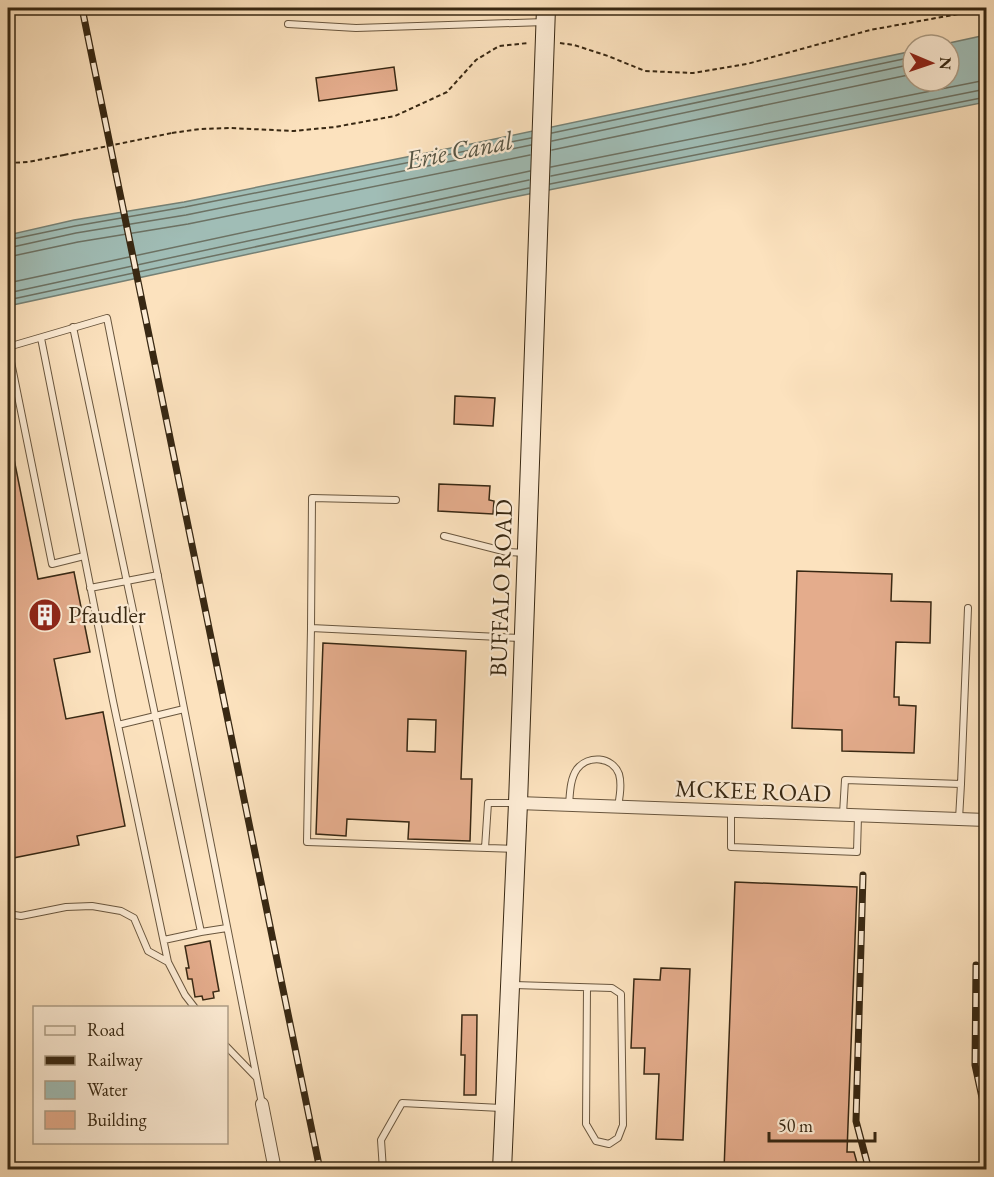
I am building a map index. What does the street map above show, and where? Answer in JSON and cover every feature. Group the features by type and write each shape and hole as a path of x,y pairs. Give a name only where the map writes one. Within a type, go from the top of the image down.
{"main road":[{"name":"BUFFALO ROAD","path":"502,1170 518,803 545,15"}],"street":[{"name":"MCKEE ROAD","path":"518,803 987,820"},
{"path":"262,1104 274,1170"}],"lane":[{"path":"288,24 356,28 545,15"},
{"path":"84,556 52,564 8,347 107,318 262,1104"},
{"path":"73,327 201,932"},
{"path":"41,338 90,588 168,962 185,995 193,1006"},
{"path":"396,500 312,498 307,842 516,849"},
{"path":"444,536 507,552 527,553"},
{"path":"90,588 158,575"},
{"path":"959,819 968,608"},
{"path":"311,628 524,638"},
{"path":"118,725 184,709"},
{"path":"568,805 571,784 576,771 584,762 604,759 615,766 620,775 621,789 618,807"},
{"path":"843,815 845,780 961,784"},
{"path":"485,848 488,802 518,803"},
{"path":"731,811 731,847 857,852 858,816"},
{"path":"8,914 21,916 66,907 92,906 121,911 134,918 148,951 168,962"},
{"path":"164,940 228,928"},
{"path":"510,985 612,988 621,994 623,1125 618,1138 609,1143 596,1142 586,1124 587,988"},
{"path":"228,1048 256,1078"},
{"path":"383,1170 381,1140 402,1103 505,1108"}],"path":[{"path":"8,163 28,162 200,129 294,131 335,127 395,116 447,92 476,60 499,46 545,42 574,45 645,71 693,73 747,64 870,30 987,9"}],"water":[{"name":"Erie Canal","path":"986,35 986,102 509,198 8,306 8,235 74,220 184,202 471,144 901,54 901,93 961,93 961,40"}],"building":[{"path":"394,67 397,90 319,101 316,78"},
{"path":"455,396 495,398 493,426 454,424"},
{"name":"Pfaudler","path":"13,454 38,579 74,572 90,652 54,659 66,719 103,712 125,826 77,836 79,845 8,859 8,455"},
{"path":"439,484 490,486 489,500 494,501 493,514 438,511"},
{"path":"797,571 892,574 891,601 931,602 930,643 896,642 894,697 899,697 899,705 916,706 914,753 842,751 842,730 792,728"},
{"path":"323,643 466,651 461,779 472,779 470,841 408,839 409,822 347,819 346,836 316,834","holes":["408,719 436,720 435,752 407,751"]},
{"path":"735,882 857,887 847,1152 854,1152 859,1170 724,1170"},
{"path":"210,941 219,991 213,992 214,998 203,1000 202,996 195,997 192,979 188,979 186,968 189,968 185,946"},
{"path":"661,968 690,969 683,1140 656,1139 659,1074 644,1074 645,1048 631,1048 634,979 660,980"},
{"path":"462,1015 477,1015 476,1095 464,1095 465,1055 461,1055"}],"railway":[{"path":"82,8 320,1170"},
{"path":"863,875 856,1121 869,1170"},
{"path":"976,965 975,1065 986,1116"},
{"path":"985,1034 986,1073"}],"place":[{"name":"Pfaudler","path":"45,615"}]}
